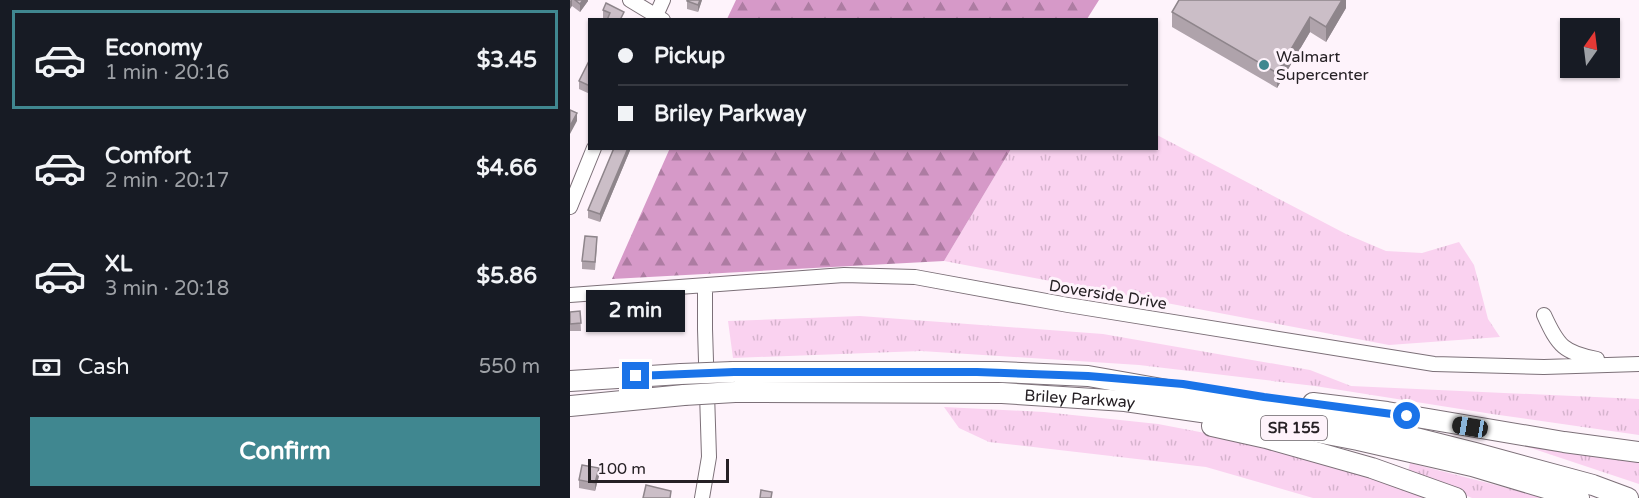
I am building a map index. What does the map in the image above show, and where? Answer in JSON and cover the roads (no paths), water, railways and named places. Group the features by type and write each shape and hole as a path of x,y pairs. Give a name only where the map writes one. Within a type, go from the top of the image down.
{"highway":[{"name":"Briley Parkway","path":"570,381 734,372 999,372 1088,376 1360,424 1496,458 1593,485 1628,498"},
{"path":"1088,376 1183,384 1264,397 1387,412 1564,442 1639,452"},
{"name":"Briley Parkway","path":"570,406 735,392 1002,393 1125,401 1243,418 1358,440 1472,466 1579,498"},
{"path":"1002,393 1225,428 1372,468 1456,498"}],"street":[{"path":"630,0 658,18 663,0"},
{"path":"570,207 593,150"},
{"name":"Doverside Drive","path":"570,295 844,275 915,277 1068,305 1434,364 1544,367 1635,364"},
{"path":"702,498 709,457 705,286"},
{"path":"1544,315 1557,339 1570,353 1635,364"}],"place":[{"name":"Walmart Supercenter","path":"1264,65"}]}
